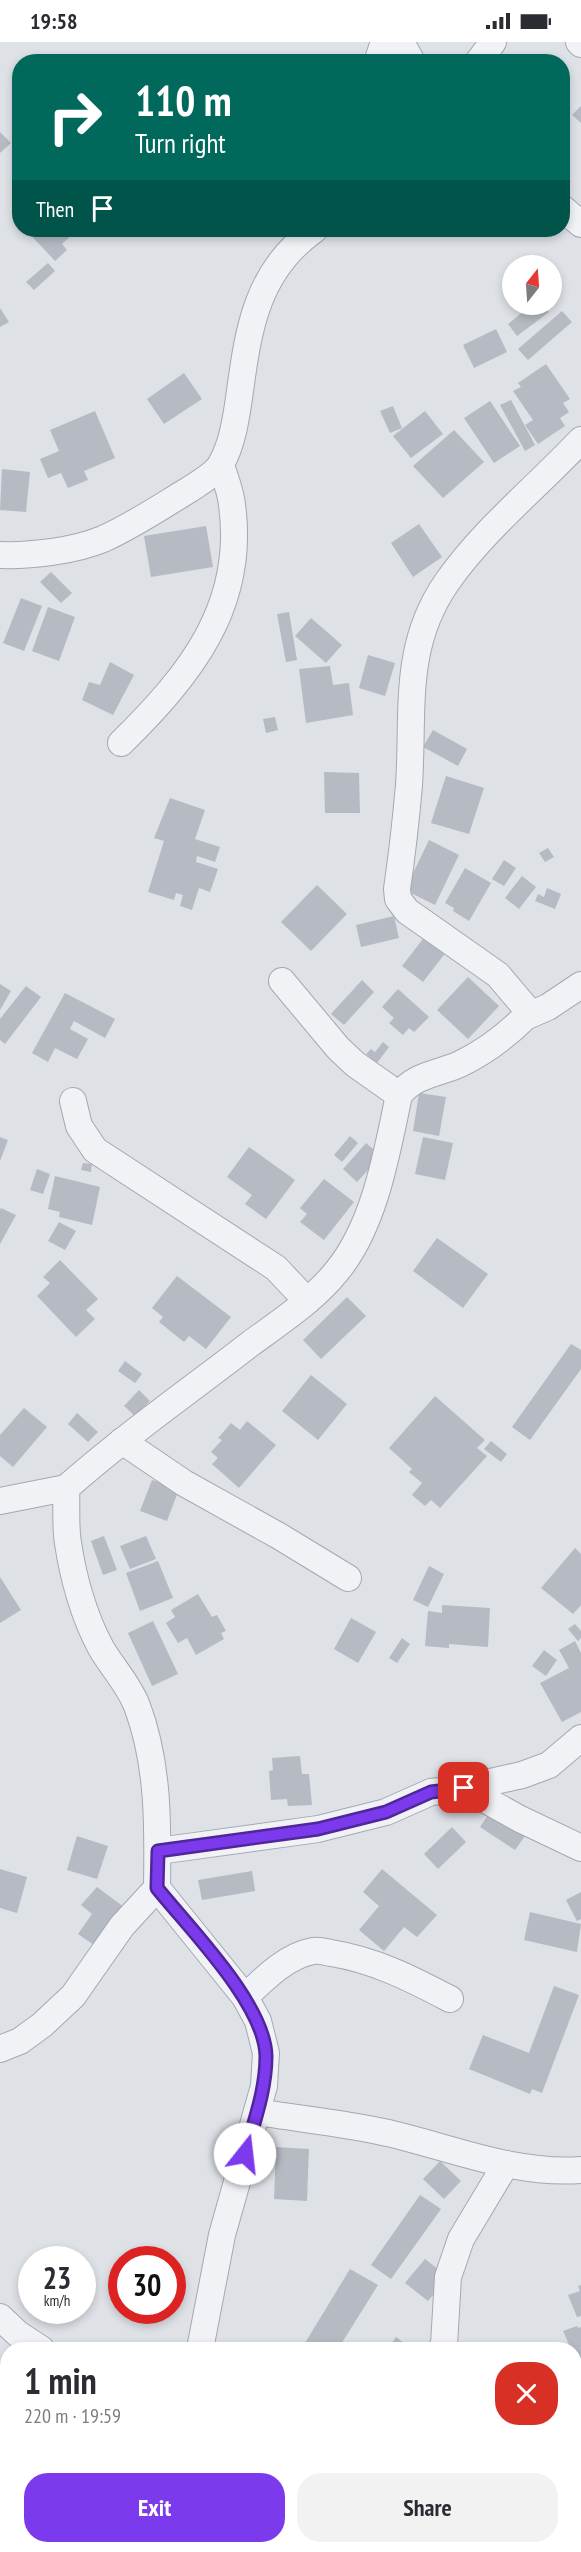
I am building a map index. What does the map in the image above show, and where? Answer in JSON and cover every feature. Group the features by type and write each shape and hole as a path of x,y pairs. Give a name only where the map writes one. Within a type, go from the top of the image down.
{"street":[{"path":"0,555 44,553 101,540 156,510 191,488 221,465 232,435 237,412 251,324 268,280 308,237"},
{"path":"525,1017 525,1007 498,975 407,910 398,899 397,889 409,785 412,672 421,634 446,583 472,550 581,440"},
{"path":"121,743 175,687 216,623 229,581 235,538 232,502 221,465"},
{"path":"282,981 338,1048 355,1064 399,1095"},
{"path":"0,1501 66,1488 122,1441 307,1301 338,1271 352,1248 380,1178 399,1095 407,1085 418,1078 458,1065 479,1054 507,1035 525,1017 548,1007 581,985"},
{"path":"73,1101 79,1126 95,1150 276,1268 307,1301"},
{"path":"122,1441 184,1483 348,1578"},
{"path":"66,1488 67,1542 88,1619 100,1647 137,1705 147,1736 154,1773 158,1851 157,1888 245,1997 258,2021 266,2053 264,2086 222,2235 201,2342"},
{"path":"158,1851 318,1829 386,1812 431,1792 464,1788 522,1775 549,1765 581,1738"},
{"path":"464,1788 520,1820 581,1848"},
{"path":"0,2049 20,2040 42,2025 73,1996 122,1926 157,1888"},
{"path":"245,1997 270,1974 295,1958 314,1951 349,1956 398,1971 450,1999"},
{"path":"257,2112 387,2133 506,2164 556,2172 581,2170"},
{"path":"446,2342 448,2277 461,2239 506,2164"},
{"path":"0,2317 30,2342"}],"building":[{"path":"581,106 581,123 572,115"},
{"path":"0,132 11,143 0,153"},
{"path":"33,237 70,237 62,244 67,250 55,261"},
{"path":"48,263 55,271 34,290 26,282"},
{"path":"0,308 9,322 0,327"},
{"path":"562,311 572,322 528,360 518,349 557,315 562,315"},
{"path":"519,315 545,315 517,336 508,324"},
{"path":"496,329 507,352 474,368 463,345"},
{"path":"546,364 570,399 563,403 569,412 560,418 565,426 538,444 525,425 533,420 513,391 521,387 518,383"},
{"path":"184,373 202,399 164,424 147,399"},
{"path":"511,400 535,445 525,451 500,405"},
{"path":"490,401 520,446 494,463 464,418"},
{"path":"393,406 402,428 390,433 380,411"},
{"path":"95,411 115,458 84,471 88,480 68,488 61,473 48,478 40,459 59,451 50,430"},
{"path":"425,411 443,434 411,458 393,436"},
{"path":"454,430 484,462 443,498 413,466"},
{"path":"2,469 30,472 26,512 0,510"},
{"path":"419,524 442,557 413,577 391,543"},
{"path":"206,526 213,567 151,577 144,536"},
{"path":"51,572 72,593 61,603 40,582"},
{"path":"21,598 42,606 24,651 3,643"},
{"path":"48,607 75,617 59,661 32,651"},
{"path":"289,612 297,660 286,662 277,614"},
{"path":"311,618 342,645 326,663 295,636"},
{"path":"368,655 395,663 385,696 359,688"},
{"path":"110,662 134,675 113,715 82,700 89,682 100,685"},
{"path":"330,666 333,685 349,683 353,715 306,723 299,669"},
{"path":"275,717 278,730 266,733 263,719"},
{"path":"433,730 467,749 458,766 423,747"},
{"path":"324,772 359,773 360,813 325,813"},
{"path":"446,776 484,788 469,834 431,823"},
{"path":"170,798 205,810 195,839 220,847 215,862 197,856 196,862 218,869 210,892 199,888 192,910 180,906 183,895 176,893 174,900 148,892 164,841 154,838"},
{"path":"429,840 459,855 435,905 405,890"},
{"path":"548,848 554,857 545,862 539,853"},
{"path":"504,860 516,868 504,886 492,879"},
{"path":"465,868 491,883 469,921 445,903"},
{"path":"522,876 536,887 519,909 505,898"},
{"path":"317,885 347,914 311,951 281,922"},
{"path":"547,888 561,894 555,909 535,901 538,894 544,897"},
{"path":"394,916 399,938 361,947 356,925"},
{"path":"429,931 450,947 423,982 402,966"},
{"path":"468,977 499,1006 468,1039 437,1010"},
{"path":"362,980 374,992 344,1025 331,1014"},
{"path":"0,984 11,991 0,1010"},
{"path":"26,986 41,997 5,1044 0,1040 0,1019"},
{"path":"398,989 429,1017 414,1032 409,1028 403,1035 389,1023 394,1018 382,1007"},
{"path":"65,993 115,1019 105,1038 74,1021 70,1029 88,1039 77,1059 55,1048 48,1062 32,1053"},
{"path":"383,1042 389,1047 377,1063 366,1054 371,1049 375,1052"},
{"path":"419,1093 446,1097 439,1136 413,1131"},
{"path":"350,1136 358,1143 342,1162 334,1155"},
{"path":"0,1137 8,1140 0,1161"},
{"path":"423,1137 453,1143 445,1180 415,1174"},
{"path":"366,1143 381,1156 357,1182 343,1169"},
{"path":"249,1147 295,1180 266,1219 245,1204 252,1195 227,1177"},
{"path":"83,1163 92,1164 91,1172 81,1170"},
{"path":"37,1169 50,1174 43,1194 30,1190"},
{"path":"55,1176 100,1187 92,1225 59,1217 60,1212 48,1209"},
{"path":"324,1179 354,1202 324,1240 300,1222 307,1214 300,1208"},
{"path":"1,1208 16,1215 0,1244 0,1210"},
{"path":"59,1222 76,1231 65,1250 48,1241"},
{"path":"437,1238 488,1274 463,1308 413,1271"},
{"path":"60,1260 98,1299 86,1310 95,1319 76,1337 37,1296 50,1283 43,1277"},
{"path":"177,1276 231,1317 206,1349 189,1336 184,1342 159,1322 163,1317 152,1308"},
{"path":"347,1297 366,1316 321,1359 303,1340"},
{"path":"571,1344 581,1350 581,1369 530,1440 512,1427"},
{"path":"125,1361 142,1374 135,1383 118,1371"},
{"path":"311,1375 347,1404 318,1440 282,1411"},
{"path":"139,1390 150,1401 135,1416 124,1406"},
{"path":"435,1396 485,1440 477,1448 487,1456 440,1508 431,1500 425,1506 412,1495 422,1483 409,1472 412,1469 389,1448"},
{"path":"24,1408 47,1427 13,1467 0,1456 0,1435"},
{"path":"77,1413 98,1432 88,1442 68,1424"},
{"path":"247,1421 276,1445 239,1488 212,1464 218,1458 211,1452 222,1440 218,1438 231,1423 240,1430"},
{"path":"491,1441 507,1454 501,1462 484,1449"},
{"path":"152,1480 179,1489 167,1521 140,1511"},
{"path":"104,1536 117,1570 103,1575 91,1541"},
{"path":"146,1536 156,1559 130,1569 120,1546"},
{"path":"575,1548 581,1554 581,1605 573,1614 541,1588"},
{"path":"158,1561 173,1598 140,1611 126,1573"},
{"path":"429,1566 444,1574 428,1607 413,1600"},
{"path":"0,1577 21,1610 0,1623"},
{"path":"198,1594 212,1617 217,1615 226,1631 221,1633 224,1639 196,1655 187,1638 178,1643 166,1623 175,1617 171,1610"},
{"path":"442,1605 490,1608 488,1647 449,1644 449,1648 425,1646 428,1611 442,1613"},
{"path":"351,1618 376,1632 358,1663 334,1649"},
{"path":"153,1621 178,1674 152,1686 128,1633"},
{"path":"575,1624 581,1631 581,1638 578,1641 568,1629"},
{"path":"402,1638 410,1644 397,1663 389,1658"},
{"path":"575,1641 581,1653 581,1712 562,1722 540,1683 569,1668 559,1650"},
{"path":"544,1650 557,1660 546,1676 532,1666"},
{"path":"300,1756 302,1774 309,1774 312,1805 288,1806 287,1799 271,1800 269,1771 273,1770 272,1758"},
{"path":"490,1812 525,1836 515,1850 480,1827"},
{"path":"452,1827 466,1842 438,1869 424,1854"},
{"path":"77,1836 108,1846 97,1879 67,1870"},
{"path":"0,1869 27,1877 17,1913 0,1908"},
{"path":"382,1869 437,1915 417,1937 404,1927 384,1951 359,1930 379,1906 363,1892"},
{"path":"252,1871 255,1891 202,1900 198,1880"},
{"path":"97,1887 128,1910 101,1950 78,1934 92,1914 81,1905"},
{"path":"581,1892 581,1919 577,1921 566,1900"},
{"path":"530,1912 581,1924 577,1952 524,1940"},
{"path":"554,1986 579,1995 542,2093 532,2089 530,2094 469,2069 483,2035 529,2053"},
{"path":"276,2147 309,2149 307,2201 274,2199"},
{"path":"440,2161 461,2181 444,2199 423,2179"},
{"path":"420,2195 441,2209 391,2279 371,2265"},
{"path":"425,2259 448,2277 428,2301 405,2283"},
{"path":"350,2269 378,2285 342,2342 306,2342"},
{"path":"581,2285 581,2316 577,2317 568,2295 580,2291 578,2286"},
{"path":"577,2326 581,2327 581,2342 568,2342 563,2331"},
{"path":"396,2337 403,2342 393,2342"}],"route":[{"path":"245,2154 264,2086 266,2053 258,2021 245,1997 157,1888 158,1851 318,1829 386,1812 431,1792 464,1788"}]}
